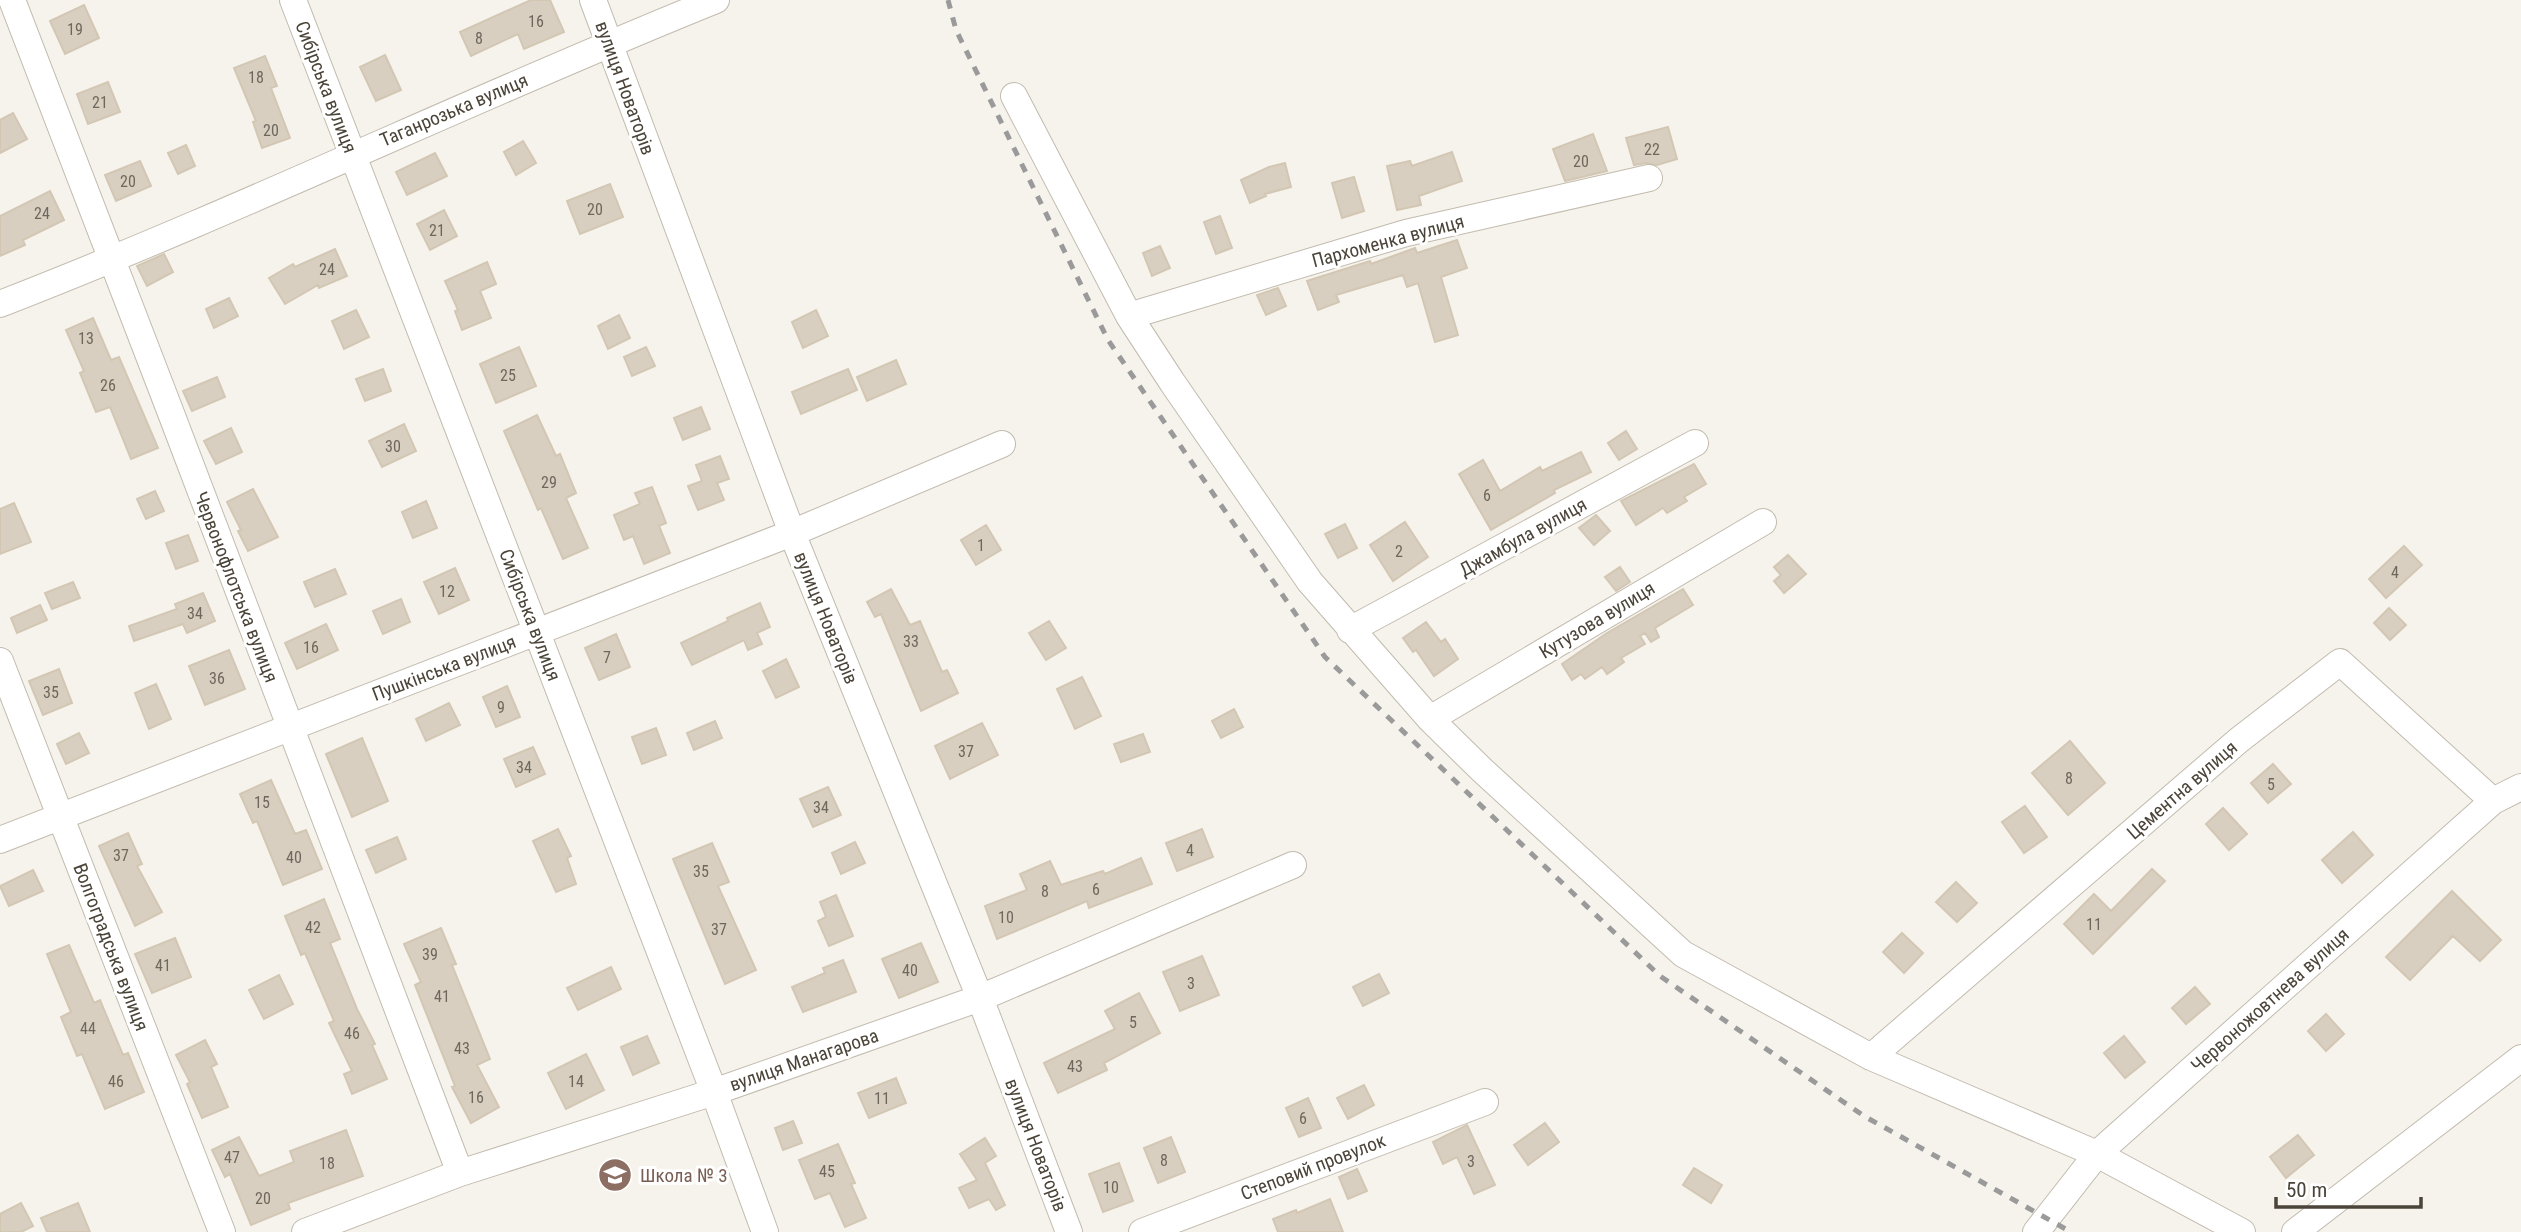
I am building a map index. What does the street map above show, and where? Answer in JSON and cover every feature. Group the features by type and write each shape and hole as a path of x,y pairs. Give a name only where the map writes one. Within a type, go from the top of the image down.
{"street":[{"name":"Червонофлотська вулиця","path":"12,0 460,1173"},
{"name":"Сибірська вулиця","path":"293,0 714,1092 765,1232"},
{"name":"вулиця Новаторів","path":"593,0 792,533 980,998 1069,1232"},
{"name":"Таганрозька вулиця","path":"0,304 113,260 608,43 716,0"},
{"path":"1014,96 1129,316 1310,582 1430,719 1492,779 1683,954 1871,1057 2097,1154 2242,1232"},
{"name":"Пархоменка вулиця","path":"1129,316 1406,233 1649,178"},
{"name":"Джамбула вулиця","path":"1350,630 1695,443"},
{"name":"Пушкінська вулиця","path":"0,840 792,533 1002,444"},
{"name":"Кутузова вулиця","path":"1430,719 1763,522"},
{"name":"Волгоградська вулиця","path":"0,661 222,1232"},
{"name":"Цементна вулиця","path":"1871,1057 2239,740 2340,662 2493,801"},
{"name":"Червоножовтнева вулиця","path":"2036,1232 2097,1154 2493,801 2521,787"},
{"name":"вулиця Манагарова","path":"305,1232 460,1173 714,1092 980,998 1293,865"},
{"path":"2295,1232 2521,1058"},
{"name":"Степовий провулок","path":"1142,1232 1485,1102"}],"building":[{"path":"531,0 550,0 564,32 524,49 518,34 471,56 460,32"},
{"path":"84,5 99,38 65,54 50,21"},
{"path":"385,55 401,90 376,101 360,67"},
{"path":"265,56 277,86 271,88 290,138 262,148 253,122 256,121 234,68"},
{"path":"108,82 120,112 88,124 77,94"},
{"path":"13,113 27,139 0,153 0,120"},
{"path":"1668,127 1677,159 1657,165 1634,165 1626,138"},
{"path":"1593,134 1607,171 1565,181 1553,149"},
{"path":"523,141 536,163 516,175 504,152"},
{"path":"186,145 195,166 178,174 168,153"},
{"path":"1452,152 1462,181 1419,196 1421,205 1397,210 1387,166 1410,161 1412,166"},
{"path":"435,153 447,176 407,195 396,172"},
{"path":"140,161 151,186 116,201 105,175"},
{"path":"1285,163 1291,187 1265,194 1266,196 1250,203 1241,180"},
{"path":"1354,177 1364,211 1342,218 1332,183"},
{"path":"610,184 623,217 580,234 567,201"},
{"path":"50,191 64,220 23,240 25,245 0,256 0,216"},
{"path":"444,210 457,236 430,250 417,224"},
{"path":"1220,216 1232,248 1216,254 1204,222"},
{"path":"1457,240 1467,268 1441,277 1458,335 1435,342 1418,283 1407,287 1403,275 1336,295 1339,302 1318,310 1307,281 1370,261 1371,264 1415,248 1417,253"},
{"path":"1160,246 1170,268 1152,276 1143,253"},
{"path":"335,249 347,276 319,288 318,285 285,304 269,278 293,264 295,267"},
{"path":"164,254 173,272 147,286 137,266"},
{"path":"487,262 496,284 480,291 491,318 462,330 455,311 458,310 445,281"},
{"path":"1278,288 1286,306 1266,315 1257,295"},
{"path":"229,298 238,316 214,328 206,309"},
{"path":"356,310 369,337 344,349 332,321"},
{"path":"816,310 828,336 803,348 792,322"},
{"path":"619,315 630,338 608,349 598,326"},
{"path":"93,318 111,360 119,357 158,448 131,459 110,407 96,412 80,373 84,371 66,330"},
{"path":"519,347 536,386 496,403 480,364"},
{"path":"646,347 655,366 632,376 624,357"},
{"path":"896,360 906,384 867,401 857,377"},
{"path":"383,369 391,391 365,401 356,379"},
{"path":"848,369 857,390 801,414 792,392"},
{"path":"217,377 225,397 192,411 183,391"},
{"path":"701,407 710,429 683,440 674,418"},
{"path":"537,415 556,456 560,454 576,493 566,498 588,548 563,559 541,508 538,510 504,431"},
{"path":"404,424 416,451 382,467 369,441"},
{"path":"231,428 242,452 216,464 204,441"},
{"path":"1626,431 1637,449 1619,460 1608,443"},
{"path":"1581,452 1591,472 1554,490 1555,493 1491,530 1459,474 1483,460 1500,491 1540,467 1542,471"},
{"path":"720,456 729,479 717,483 724,500 698,510 688,486 702,481 696,465"},
{"path":"1694,464 1706,484 1684,497 1687,501 1667,513 1663,508 1636,525 1621,501"},
{"path":"652,487 666,523 659,526 670,553 644,564 633,536 624,540 614,515 640,504 635,493"},
{"path":"253,489 278,537 248,551 227,502"},
{"path":"155,491 164,511 146,519 137,499"},
{"path":"426,501 437,528 413,538 402,512"},
{"path":"14,503 31,542 0,554 0,509"},
{"path":"1596,515 1610,531 1594,545 1579,528"},
{"path":"1405,522 1428,557 1393,581 1370,545"},
{"path":"1345,524 1357,548 1338,558 1325,534"},
{"path":"986,525 1001,550 976,565 961,540"},
{"path":"188,535 198,561 176,569 166,543"},
{"path":"2404,546 2422,565 2386,598 2369,579"},
{"path":"1788,555 1806,574 1784,593 1774,581 1781,575 1774,567"},
{"path":"1620,567 1630,582 1616,591 1605,577"},
{"path":"455,568 469,600 439,614 424,582"},
{"path":"335,569 346,594 315,607 304,582"},
{"path":"73,582 80,598 52,609 45,593"},
{"path":"891,589 910,625 920,621 942,672 947,670 958,693 921,711 881,614 875,617 867,602"},
{"path":"1683,589 1693,605 1655,628 1659,637 1651,642 1645,633 1640,636 1645,644 1621,658 1624,662 1607,674 1602,667 1585,679 1581,674 1572,680 1562,664 1607,633"},
{"path":"203,593 215,621 187,633 183,624 134,641 129,626 177,609 175,604"},
{"path":"401,599 410,622 383,634 373,611"},
{"path":"760,603 770,627 757,633 762,644 748,650 744,640 692,665 681,643"},
{"path":"40,605 47,620 17,633 11,618"},
{"path":"2389,608 2406,625 2390,640 2374,623"},
{"path":"1049,621 1066,648 1046,660 1029,633"},
{"path":"1426,622 1441,642 1445,639 1458,659 1434,676 1416,650 1413,652 1403,638"},
{"path":"326,624 338,650 297,669 285,643"},
{"path":"616,634 630,667 599,680 585,648"},
{"path":"229,650 245,689 205,705 189,666"},
{"path":"786,659 799,687 776,698 763,671"},
{"path":"59,669 72,703 43,715 29,681"},
{"path":"1082,677 1101,716 1075,729 1057,689"},
{"path":"156,684 171,719 149,729 135,693"},
{"path":"507,686 520,717 496,727 483,697"},
{"path":"449,703 460,725 426,741 416,719"},
{"path":"1234,709 1243,727 1221,738 1212,721"},
{"path":"715,721 722,738 694,750 687,733"},
{"path":"982,723 998,755 950,779 935,746"},
{"path":"656,728 666,755 642,764 632,737"},
{"path":"79,733 89,753 66,764 57,744"},
{"path":"1143,734 1150,752 1121,762 1114,744"},
{"path":"362,738 388,801 352,817 326,754"},
{"path":"2070,741 2105,783 2068,815 2032,773"},
{"path":"533,747 545,774 516,787 504,759"},
{"path":"2273,764 2291,784 2268,803 2251,783"},
{"path":"271,780 295,834 306,830 322,869 283,885 257,821 253,823 240,794"},
{"path":"828,787 841,815 813,827 800,799"},
{"path":"2025,806 2047,837 2024,853 2002,822"},
{"path":"2223,808 2247,834 2229,850 2206,824"},
{"path":"558,829 571,856 567,858 576,884 556,892 533,841"},
{"path":"1202,829 1213,857 1177,871 1166,843"},
{"path":"2353,832 2373,855 2342,883 2322,860"},
{"path":"128,833 142,864 137,866 162,912 135,926 99,846"},
{"path":"397,837 406,859 376,873 366,850"},
{"path":"855,842 865,863 841,874 832,853"},
{"path":"712,843 729,882 718,886 756,970 725,984 673,859"},
{"path":"1141,858 1152,884 1089,908 1087,901 997,939 985,906 1027,890 1020,874 1050,861 1061,885 1103,871 1105,874"},
{"path":"2152,869 2165,881 2093,954 2064,924 2094,894 2111,911"},
{"path":"33,870 43,891 9,906 0,886"},
{"path":"1956,882 1977,903 1957,922 1936,902"},
{"path":"2452,891 2501,940 2480,961 2453,936 2410,980 2386,957"},
{"path":"836,895 853,936 829,946 818,921 826,917 820,902"},
{"path":"324,899 340,939 330,943 357,1009 375,1044 372,1045 387,1079 352,1094 344,1074 352,1071 329,1023 334,1021 305,953 301,955 285,916"},
{"path":"441,928 456,964 452,965 490,1059 477,1065 499,1107 471,1123 452,1087 455,1086 415,985 421,982 404,944"},
{"path":"1902,933 1923,953 1904,973 1883,952"},
{"path":"175,938 191,977 152,993 135,954"},
{"path":"921,943 938,982 899,998 882,959"},
{"path":"69,945 94,1003 100,1000 123,1055 128,1053 144,1092 105,1109 82,1054 77,1056 61,1017 71,1012 47,954"},
{"path":"1202,956 1219,995 1180,1011 1163,972"},
{"path":"843,960 856,992 803,1012 792,987 825,973 823,968"},
{"path":"611,967 621,989 578,1010 567,988"},
{"path":"1379,974 1389,993 1363,1006 1353,987"},
{"path":"279,975 293,1004 264,1019 249,990"},
{"path":"2195,987 2210,1004 2186,1024 2172,1008"},
{"path":"1139,993 1160,1033 1104,1063 1107,1070 1058,1093 1044,1063 1115,1029 1105,1011"},
{"path":"2326,1014 2344,1034 2326,1051 2308,1031"},
{"path":"647,1036 659,1063 633,1075 621,1047"},
{"path":"2124,1036 2145,1062 2125,1078 2104,1053"},
{"path":"205,1040 217,1064 211,1067 228,1107 202,1118 187,1084 190,1082 176,1055"},
{"path":"586,1054 604,1090 566,1109 548,1073"},
{"path":"896,1078 906,1103 869,1118 858,1093"},
{"path":"1364,1085 1374,1105 1348,1119 1337,1098"},
{"path":"1308,1098 1321,1128 1299,1137 1286,1108"},
{"path":"793,1121 802,1143 783,1150 775,1128"},
{"path":"1545,1123 1559,1142 1528,1165 1514,1145"},
{"path":"1467,1125 1495,1185 1474,1194 1457,1157 1443,1164 1433,1142"},
{"path":"346,1130 363,1176 288,1203 290,1209 251,1225 230,1174 225,1177 212,1150 239,1137 259,1176 294,1162 290,1151"},
{"path":"2298,1135 2314,1155 2286,1178 2270,1157"},
{"path":"1171,1137 1185,1172 1158,1183 1144,1148"},
{"path":"985,1138 996,1156 985,1163 1005,1205 996,1210 989,1199 969,1208 959,1188 977,1180 960,1154"},
{"path":"838,1144 866,1218 845,1227 830,1193 815,1199 799,1160"},
{"path":"1119,1163 1133,1201 1103,1212 1089,1174"},
{"path":"1694,1168 1722,1185 1711,1203 1683,1185"},
{"path":"1357,1169 1367,1191 1348,1199 1339,1177"},
{"path":"1330,1199 1343,1232 1278,1232 1273,1219 1296,1210 1297,1213"},
{"path":"21,1203 33,1226 21,1232 0,1232 0,1214"},
{"path":"78,1203 90,1232 47,1232 41,1218"}],"railway":[{"path":"948,0 956,30 1108,340 1325,657 1660,976 1864,1116 2071,1232"}],"place":[{"name":"Школа № 3","path":"615,1175"}]}
